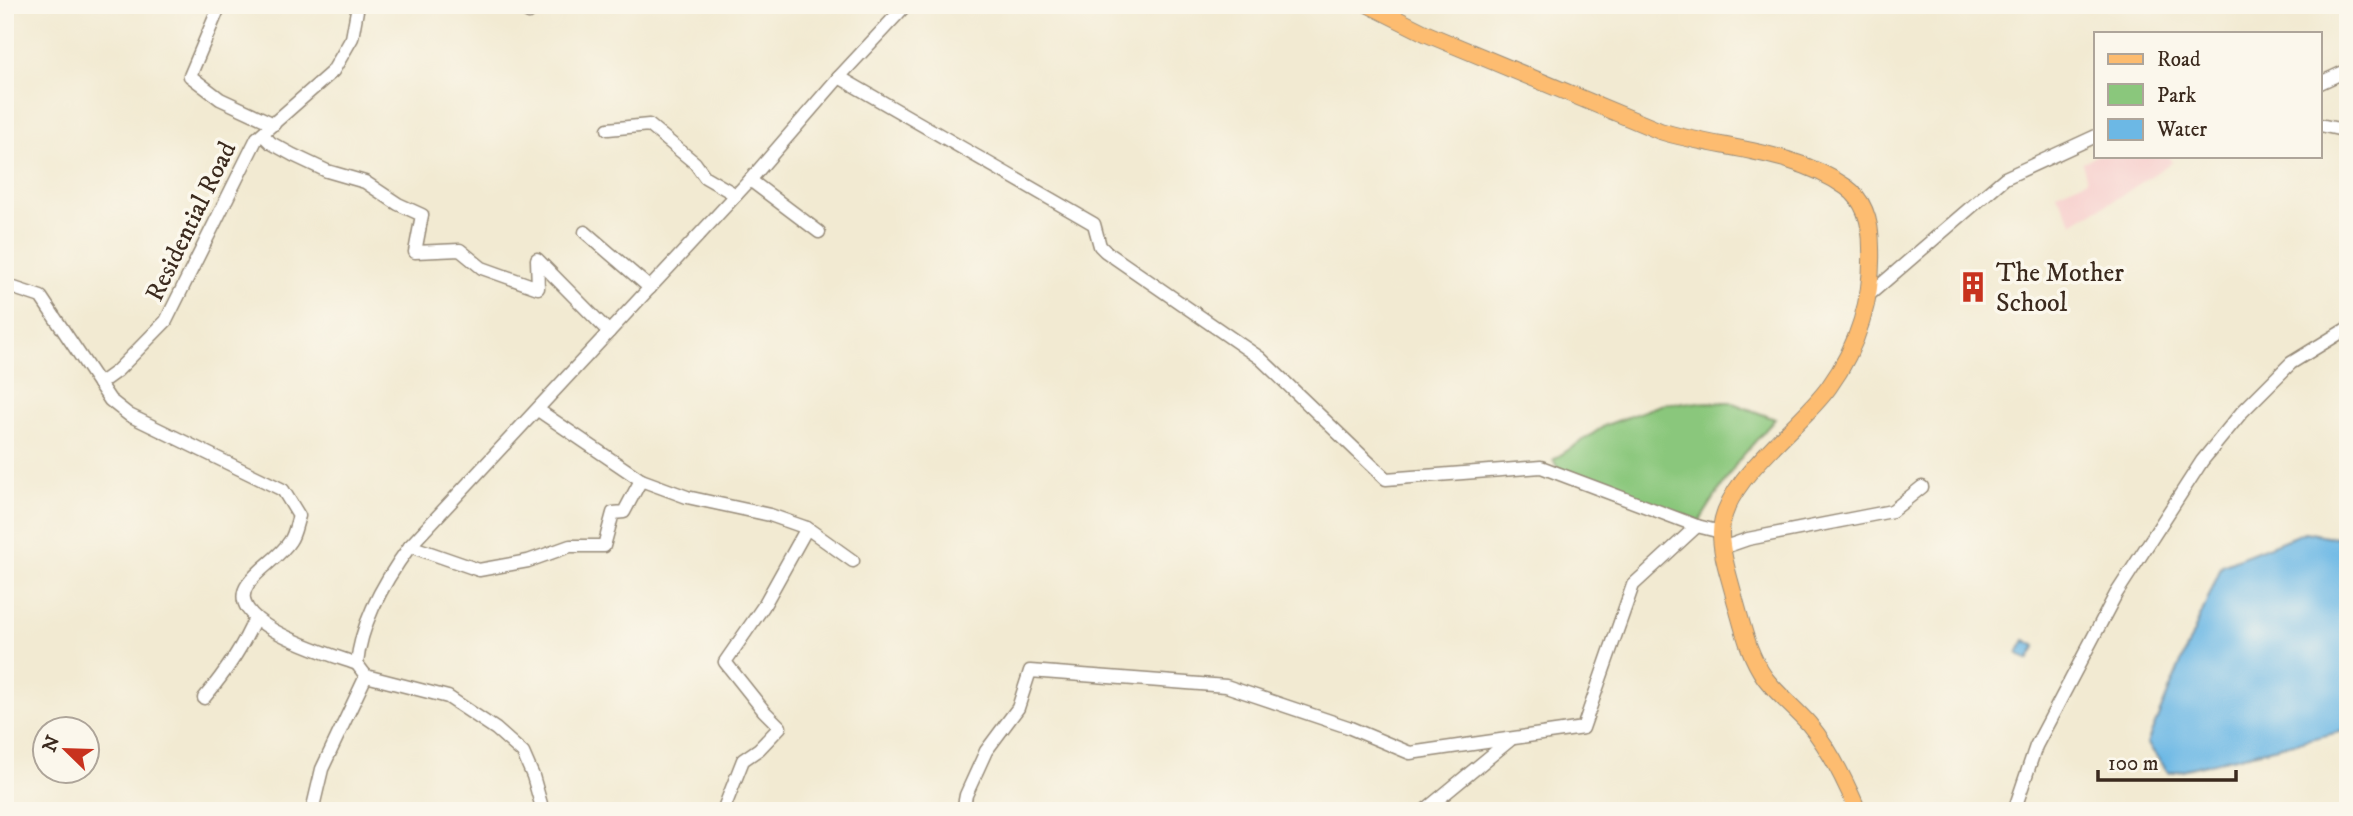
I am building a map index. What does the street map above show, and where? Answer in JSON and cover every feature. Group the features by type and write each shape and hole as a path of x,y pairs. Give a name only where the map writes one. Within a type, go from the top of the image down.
{"main road":[{"path":"1369,5 1427,34 1660,131 1767,153 1839,184 1858,200 1870,227 1872,274 1870,294 1857,333 1829,387 1758,462 1728,505 1723,518 1721,540 1743,631 1752,656 1766,678 1810,725 1833,759 1858,811"}],"street":[{"path":"220,5 190,76 220,99 274,124"},
{"name":"Residential Road","path":"99,384 117,371 166,321 245,161 262,134 332,71 352,38 358,5"},
{"path":"515,5 529,13 535,5"},
{"path":"358,664 361,639 388,577 410,546 750,180 839,77 906,5"},
{"path":"2322,82 2348,70"},
{"path":"839,77 1094,224 1100,246 1105,251 1260,358 1386,479 1541,467 1697,526 1721,540 1748,539 1892,511 1922,487"},
{"path":"608,129 649,125 695,163 705,177 736,195"},
{"path":"2322,125 2348,131"},
{"path":"262,134 271,143 293,155 327,171 365,182 398,204 422,215 415,252 460,250 482,268 538,288 537,259 609,332"},
{"path":"1870,294 2005,178 2094,137"},
{"path":"750,180 819,232"},
{"path":"585,232 650,288"},
{"path":"5,285 41,297 110,400 129,415 284,490 299,516 290,541 247,585 243,598 254,618 285,636 358,664 366,676 448,697 496,729 523,753 543,811"},
{"path":"2014,811 2036,746 2109,606 2202,461 2242,412 2291,363 2348,328"},
{"path":"538,410 641,480 687,497 770,515 807,528 853,561"},
{"path":"410,546 479,569 528,561 570,546 604,546 612,513 624,512 641,480"},
{"path":"962,811 966,795 986,751 1018,708 1030,671 1226,686 1348,727 1410,753 1583,728 1633,585 1697,526"},
{"path":"723,811 743,760 780,727 724,662 763,607 807,528"},
{"path":"204,698 245,641 254,618"},
{"path":"312,811 322,769 366,676"},
{"path":"1424,811 1512,738"}],"shaded area":[{"path":"2094,156 2169,158 2172,162 2121,196 2073,223 2056,193 2087,180 2082,163"}],"green space":[{"path":"1730,402 1775,419 1738,461 1699,522 1558,468 1553,460 1606,425 1666,403"}],"water":[{"path":"2305,532 2348,540 2348,730 2169,773 2147,743 2222,565"},
{"path":"2025,640 2036,646 2028,660 2018,653"}],"place":[{"name":"The Mother School","path":"1973,287"}]}
